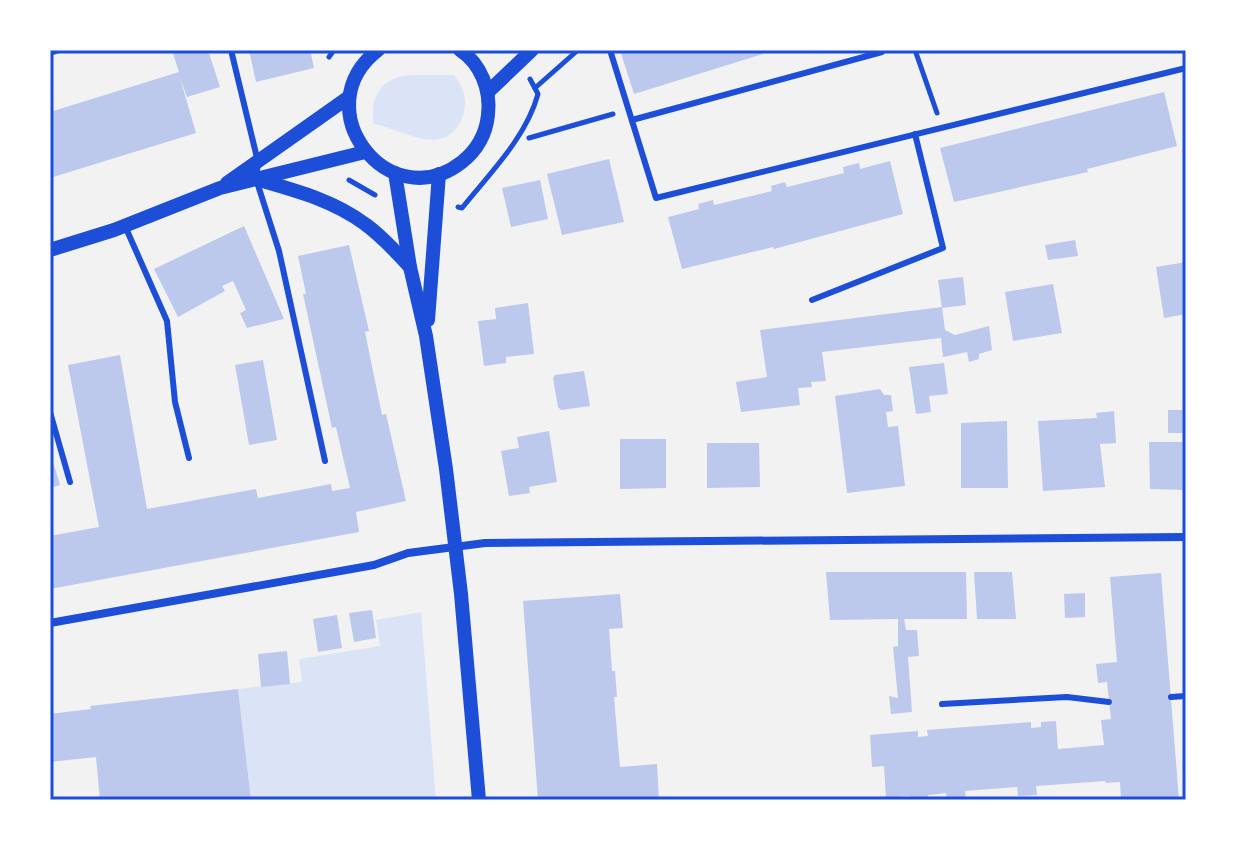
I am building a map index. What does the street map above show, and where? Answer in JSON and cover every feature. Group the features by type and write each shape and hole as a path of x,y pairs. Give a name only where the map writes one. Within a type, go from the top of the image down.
{"street":[{"path":"372,52 353,82 349,117 365,152 379,164 409,177 439,174 455,167 479,143 486,127 488,92 475,65 460,50"},
{"path":"488,92 532,50"},
{"path":"220,188 349,97"},
{"path":"50,250 125,226 220,188 365,152"},
{"path":"395,173 410,267 426,336 456,546 479,800"},
{"path":"426,336 439,174"},
{"path":"256,179 324,200 366,224 410,267"},
{"path":"50,623 374,565 408,553 456,546 545,542 1186,537"}],"lane":[{"path":"50,53 59,50"},
{"path":"231,50 258,162 256,179 279,251 325,461"},
{"path":"610,50 656,198 1186,68"},
{"path":"632,120 882,52"},
{"path":"812,300 943,248 915,134"},
{"path":"125,226 167,321 175,402 189,458"},
{"path":"50,412 70,482"},
{"path":"1171,697 1186,696"},
{"path":"942,704 1067,697 1109,702"}],"path":[{"path":"329,57 334,50"},
{"path":"535,88 578,50"},
{"path":"915,50 942,128"},
{"path":"529,138 628,110"}],"shaded area":[{"path":"409,75 454,75 463,90 463,116 446,137 423,139 374,124 373,105 379,90 391,80"},
{"path":"421,612 436,800 251,800 238,689 302,682 299,659 380,646 376,620"}],"building":[{"path":"172,50 208,50 220,87 187,97 180,78 196,133 50,178 50,112 179,72"},
{"path":"249,50 310,50 314,68 256,82"},
{"path":"620,50 762,50 763,54 634,94"},
{"path":"1164,92 1177,146 1087,169 1088,172 954,202 940,148"},
{"path":"609,159 624,222 562,235 547,174"},
{"path":"890,161 903,214 774,249 682,269 668,217 699,209 698,204 713,200 714,205 772,191 771,186 785,182 787,187 844,173 843,167 859,163 860,169"},
{"path":"540,180 548,219 511,227 502,188"},
{"path":"244,226 284,319 247,328 240,313 246,310 233,281 222,286 225,291 178,317 154,269"},
{"path":"1075,240 1078,256 1048,260 1045,245"},
{"path":"349,245 369,331 365,332 382,415 386,414 406,501 356,512 359,532 50,589 50,536 99,527 68,365 120,355 147,509 256,489 258,498 331,484 332,491 350,488 336,427 332,428 303,294 306,294 298,256"},
{"path":"1186,262 1186,314 1164,318 1156,267"},
{"path":"963,277 966,305 942,308 938,280"},
{"path":"1053,284 1062,333 1013,341 1005,292"},
{"path":"528,303 534,354 506,357 506,363 484,366 478,321 496,319 495,308"},
{"path":"942,307 945,330 955,335 989,326 992,350 979,354 979,359 969,362 967,352 943,357 941,338 822,352 826,381 811,382 812,387 798,388 800,405 741,412 736,382 767,377 760,330"},
{"path":"263,360 277,440 249,445 235,365"},
{"path":"944,363 948,394 929,396 931,412 916,414 909,367"},
{"path":"584,371 590,406 561,410 553,378 555,375"},
{"path":"880,389 884,395 891,395 893,411 886,412 888,427 898,426 905,486 847,493 835,396"},
{"path":"1168,410 1186,410 1186,433 1168,433"},
{"path":"1114,411 1116,443 1100,444 1105,487 1043,491 1038,421 1097,418 1096,413"},
{"path":"1007,421 1008,488 961,488 961,423"},
{"path":"549,431 557,482 529,487 530,493 509,496 501,451 519,448 517,437"},
{"path":"620,439 666,439 666,488 620,489"},
{"path":"1149,442 1186,442 1186,490 1150,489"},
{"path":"707,443 759,443 760,487 707,488"},
{"path":"50,452 60,485 50,488"},
{"path":"826,572 966,572 967,619 904,619 906,630 917,630 919,656 908,657 912,712 891,714 889,696 898,698 893,647 898,646 898,619 830,620"},
{"path":"974,572 1012,572 1016,619 977,619"},
{"path":"1161,573 1179,800 1121,800 1120,782 1105,781 1036,786 1037,795 1018,796 1017,787 965,791 966,800 947,800 946,793 928,795 928,800 910,800 909,796 886,798 884,766 872,767 870,735 918,731 918,737 928,736 927,730 1031,722 1031,728 1041,727 1041,722 1056,721 1058,749 1104,745 1101,720 1111,719 1107,682 1098,683 1096,664 1117,662 1110,577"},
{"path":"1085,593 1085,617 1065,618 1064,594"},
{"path":"620,594 623,628 609,629 612,671 615,671 620,767 657,764 659,800 538,800 523,601"},
{"path":"372,610 376,638 354,642 349,613"},
{"path":"337,615 342,648 318,652 313,619"},
{"path":"287,651 290,684 261,687 258,654"},
{"path":"238,689 251,800 100,800 96,757 50,762 50,714 91,709 90,706"}]}
